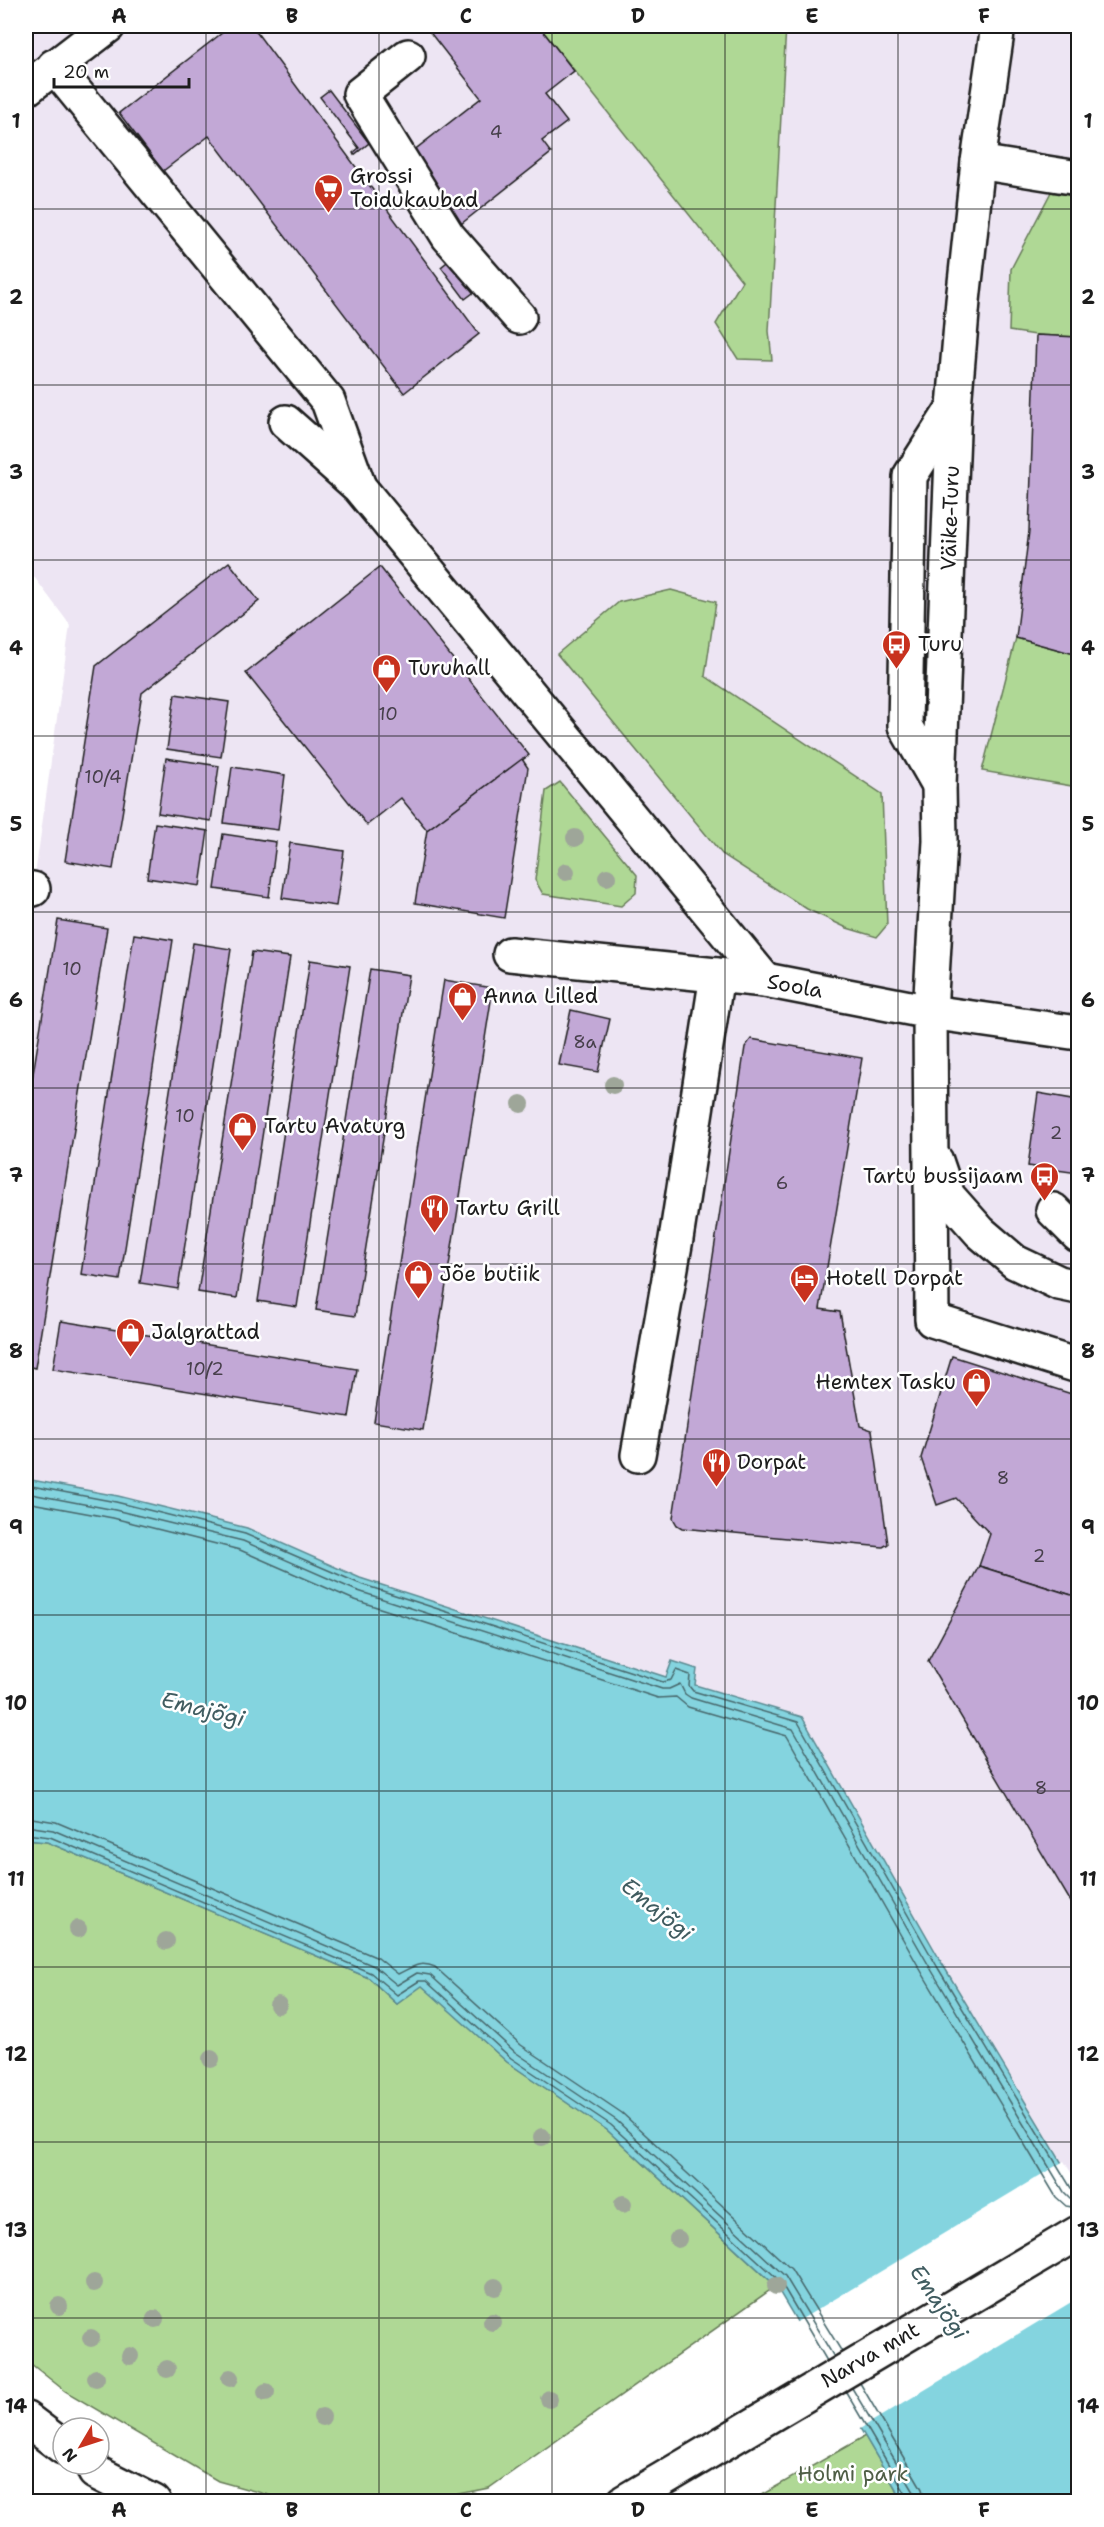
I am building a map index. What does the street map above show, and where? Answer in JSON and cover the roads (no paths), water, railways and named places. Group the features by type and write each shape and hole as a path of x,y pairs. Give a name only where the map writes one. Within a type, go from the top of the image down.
{"main road":[{"path":"26,89 108,26"},
{"name":"Väike-Turu","path":"998,26 978,162 954,407 939,785 940,842 930,1012 932,1320 1078,1366"},
{"path":"408,56 360,94 448,236 519,317"},
{"path":"54,66 328,401 359,487"},
{"path":"978,162 1078,178"},
{"path":"286,422 359,487 765,980"},
{"name":"Soola","path":"510,954 765,980 930,1012 1078,1033"},
{"path":"638,1455 665,1237 717,975"},
{"path":"931,1148 948,1196 980,1232 1015,1262 1059,1283 1078,1287"},
{"path":"1053,1210 1078,1235"},
{"name":"Narva mnt","path":"624,2502 654,2490 796,2398 1078,2233"},
{"path":"26,2419 51,2439"},
{"path":"98,2476 126,2502"},
{"path":"105,2476 154,2502"},
{"path":"609,2502 654,2490"}],"water":[{"name":"Emajõgi","path":"26,1479 118,1496 247,1528 360,1578 666,1677 672,1661 697,1669 695,1685 802,1717 943,1965 1078,2190 1078,2501 903,2501 776,2286 607,2130 507,2062 422,1986 397,2004 369,1978 47,1842 26,1840"}],"place":[{"name":"Grossi Toidukaubad","path":"329,214"},
{"name":"Turu","path":"897,670"},
{"name":"Turuhall","path":"387,694"},
{"name":"Anna Lilled","path":"462,1022"},
{"name":"Tartu Avaturg","path":"243,1152"},
{"name":"Tartu bussijaam","path":"1044,1202"},
{"name":"Tartu Grill","path":"435,1234"},
{"name":"Jõe butiik","path":"418,1300"},
{"name":"Hotell Dorpat","path":"805,1304"},
{"name":"Jalgrattad","path":"130,1358"},
{"name":"Hemtex Tasku","path":"977,1408"},
{"name":"Dorpat","path":"716,1488"}],"park label":[{"name":"Holmi park","path":"853,2474"}]}
